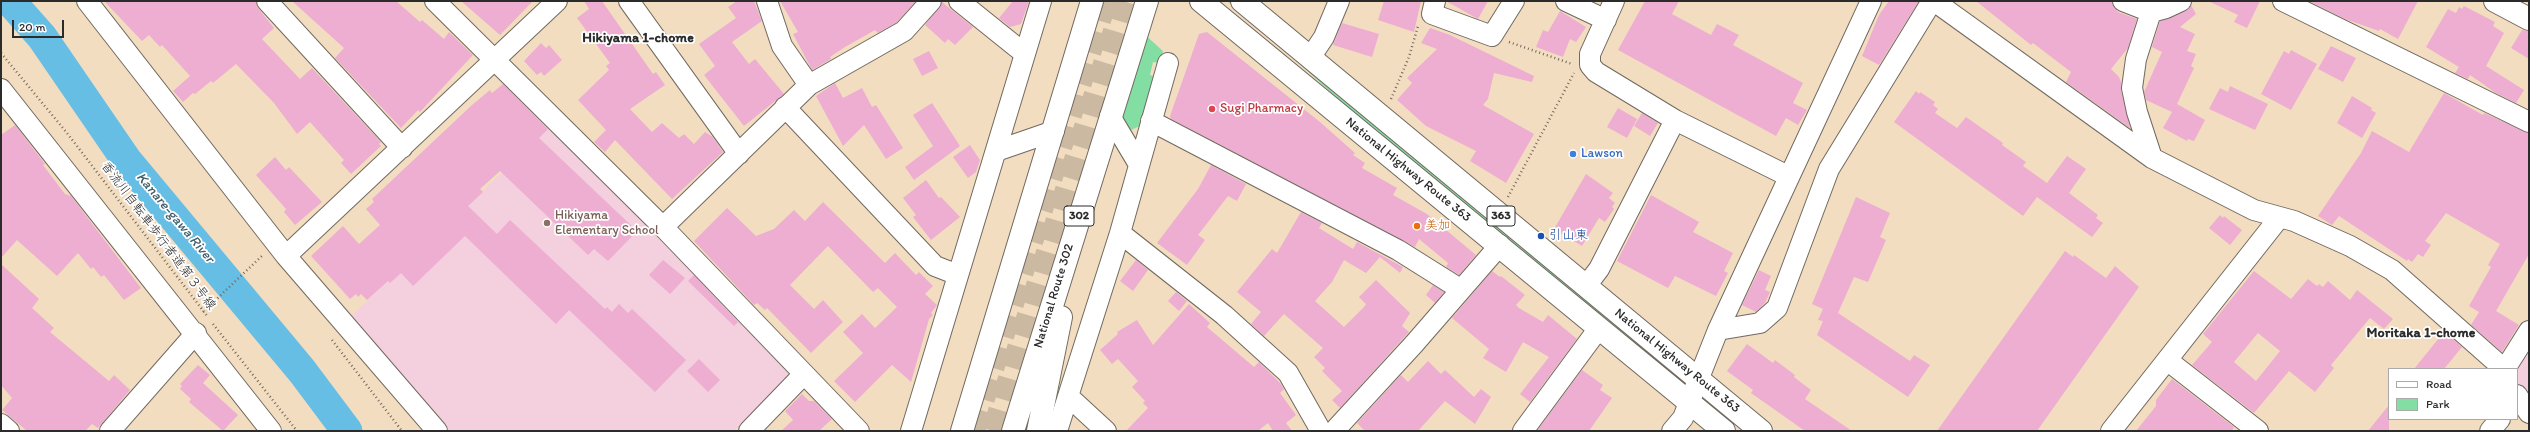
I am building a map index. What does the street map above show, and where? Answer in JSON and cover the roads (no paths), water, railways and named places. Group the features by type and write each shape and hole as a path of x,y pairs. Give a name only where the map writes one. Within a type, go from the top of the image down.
{"main road":[{"path":"962,431 1054,131 1092,1"},
{"name":"National Route 302","path":"1013,431 1080,211 1147,1"},
{"name":"National Highway Route 363","path":"1201,1 1500,245 1724,431"},
{"name":"National Highway Route 363","path":"1242,1 1586,286 1700,378 1761,431"},
{"path":"2495,1 2529,19"},
{"path":"1038,431 1080,211"}],"street":[{"path":"87,1 286,256 437,431"},
{"path":"267,1 402,148"},
{"path":"435,1 663,227 859,431"},
{"path":"286,256 557,1"},
{"path":"629,1 739,154"},
{"path":"766,1 782,46 809,85"},
{"path":"663,227 809,85 904,31 931,1"},
{"path":"959,1 1026,54"},
{"path":"911,431 1041,1"},
{"path":"1310,58 1324,37 1339,1"},
{"path":"1434,8 1492,36 1514,1"},
{"path":"1566,1 1606,20"},
{"path":"1614,1 1590,54 1590,65 1596,72 1675,120 1788,176"},
{"path":"1672,431 1683,418 1718,330 1788,176 1871,1"},
{"path":"1718,330 1760,323 1777,308 1829,169 1933,1 2152,158 2254,210 2294,221 2350,246 2392,270 2504,368"},
{"path":"2123,1 2151,12 2166,8 2181,1"},
{"path":"2283,1 2529,122"},
{"path":"2151,12 2136,60 2132,88 2137,112 2152,158"},
{"path":"1057,431 1120,233 1138,163 1151,121 1163,68"},
{"path":"1,89 69,177 196,333 271,431"},
{"path":"785,107 935,266 958,275"},
{"path":"1110,116 1138,163"},
{"path":"1586,286 1599,269 1675,120"},
{"path":"1151,121 1398,250 1460,289"},
{"path":"996,150 1054,131"},
{"path":"2111,431 2279,218"},
{"path":"1120,233 1224,314 1288,372 1321,431"},
{"path":"1334,431 1414,344 1460,289 1500,245"},
{"path":"1523,431 1599,328"},
{"path":"2506,368 2529,332"},
{"path":"110,431 196,333"},
{"path":"2167,360 2250,429"},
{"path":"749,431 804,374"},
{"path":"1068,396 1106,431"},
{"path":"2518,398 2529,413"},
{"path":"2490,431 2499,420"},
{"path":"1,424 9,431"}],"waterway":[{"name":"Kanare-gawa River","path":"10,1 42,37 127,161 302,371 347,431"}],"tunnel":[{"path":"974,431 1106,1"},
{"path":"993,431 1123,1"}],"place":[{"name":"Sugi Pharmacy","path":"1212,109"},
{"name":"Lawson","path":"1573,154"},
{"name":"Hikiyama Elementary School","path":"547,223"},
{"name":"美加","path":"1417,226"},
{"name":"引山東","path":"1541,236"}],"district":[{"name":"Hikiyama 1-chome","path":"638,38"},
{"name":"Moritaka 1-chome","path":"2421,333"}]}
